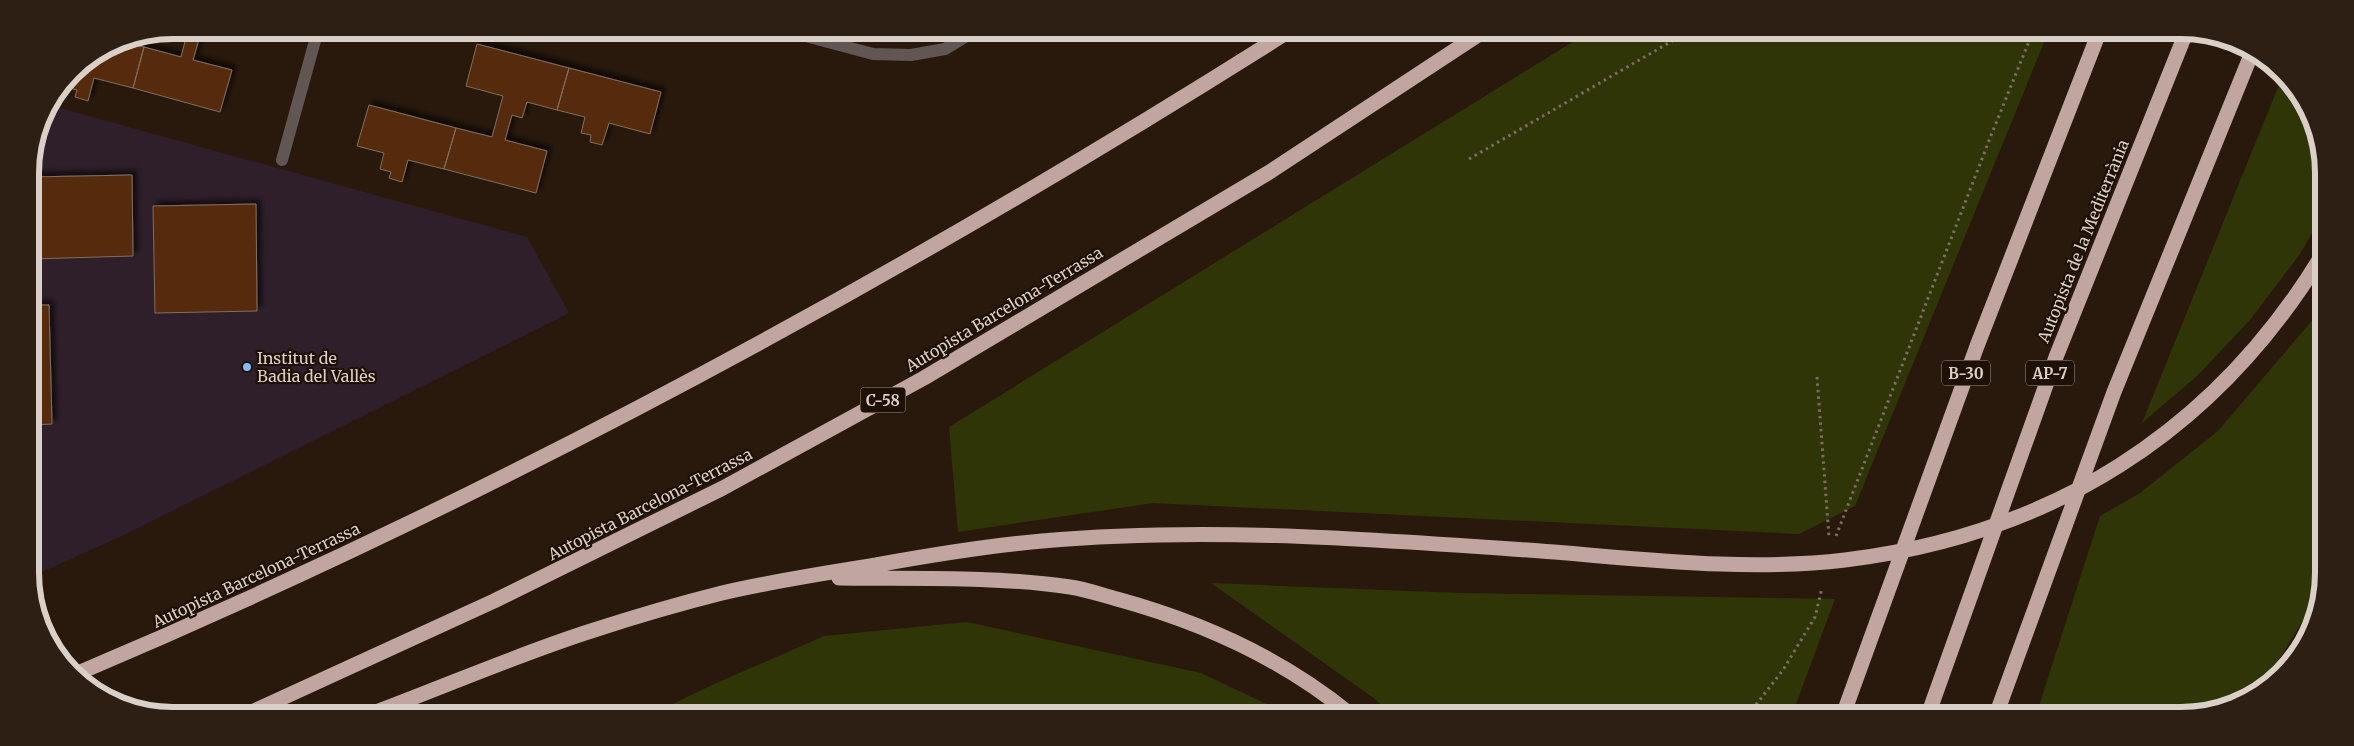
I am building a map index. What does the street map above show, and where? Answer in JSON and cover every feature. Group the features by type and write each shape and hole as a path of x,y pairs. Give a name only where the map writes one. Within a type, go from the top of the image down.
{"highway":[{"name":"Autopista Barcelona-Terrassa","path":"82,672 163,637 474,492 668,392 856,291 1004,205 1276,39"},
{"name":"Autopista Barcelona-Terrassa","path":"263,707 494,601 714,492 915,382 1268,173 1472,39"},
{"name":"B-30","path":"1846,707 1977,346 2096,39"},
{"name":"Autopista de la Mediterrània","path":"1931,707 2056,357 2183,39"},
{"path":"1999,707 2114,392 2250,58"},
{"path":"389,707 588,632 722,593 802,577 946,553 1043,541 1224,534 1341,537 1710,563 1779,564 1843,560 1918,548 1983,532 2034,512 2087,485 2139,453 2178,424 2213,394 2244,361 2279,318 2315,266"},
{"path":"802,577 992,580 1071,587 1157,610 1254,650 1324,693 1341,707"}],"street":[{"path":"282,160 316,39"},
{"path":"814,39 872,54 911,55 945,49 961,39"}],"path":[{"path":"1469,159 1675,39"},
{"path":"1833,543 2030,39"}],"shaded area":[{"name":"Institut de Badia del Vallès","path":"56,107 527,237 569,313 126,534 39,573 39,164 43,138"}],"green space":[{"path":"1577,39 2045,39 1855,506 1799,534 1153,503 958,532 949,427"},
{"path":"2280,82 2288,91 2301,113 2313,146 2315,164 2315,228 2300,254 2250,320 2197,376 2142,423"},
{"path":"2315,317 2314,591 2311,607 2271,673 2263,680 2233,697 2208,705 2190,707 2039,707 2100,516 2140,493 2218,431"},
{"path":"1211,583 1459,593 1835,599 1795,707 1383,707 1375,699"},
{"path":"967,622 1201,673 1273,707 666,707 824,636"}],"building":[{"path":"186,39 199,39 193,60 232,70 220,112 133,88 144,47 181,57"},
{"path":"477,44 569,68 557,110 527,102 522,118 512,115 505,140 547,151 536,193 444,169 456,128 492,137 503,96 466,86"},
{"path":"134,45 144,47 133,88 94,78 88,101 75,97 77,90 69,88 98,61"},
{"path":"569,68 661,92 650,134 609,123 602,145 590,142 591,135 581,133 585,117 557,110"},
{"path":"369,105 456,128 444,169 408,160 402,182 389,178 391,172 380,169 384,153 357,146"},
{"path":"132,175 133,256 39,259 39,177"},
{"path":"256,204 257,311 155,313 153,206"},
{"path":"39,305 49,305 52,424 39,425"}],"place":[{"name":"Institut de Badia del Vallès","path":"247,367"}]}
